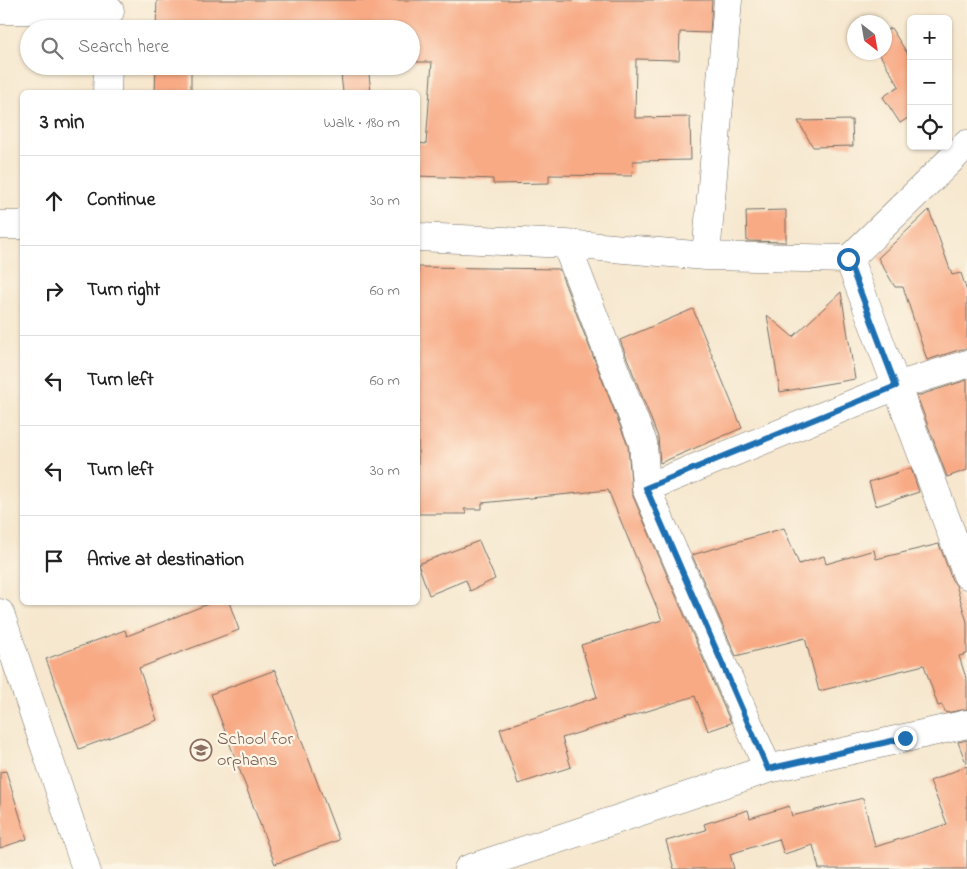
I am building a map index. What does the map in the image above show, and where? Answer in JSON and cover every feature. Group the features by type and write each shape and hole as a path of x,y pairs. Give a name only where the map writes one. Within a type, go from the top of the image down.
{"street":[{"path":"706,256 728,0"},
{"path":"0,10 110,13"},
{"path":"107,90 108,75"},
{"path":"420,237 566,244 706,256 848,259 967,144"},
{"path":"0,225 20,225"},
{"path":"566,244 643,443 646,488 768,769"},
{"path":"848,259 967,575"},
{"path":"646,488 896,386 967,364"},
{"path":"0,613 5,646 86,869"},
{"path":"468,869 768,769 967,724"}],"building":[{"path":"157,0 712,0 710,33 680,32 679,60 636,59 635,118 690,117 691,160 633,161 632,176 549,175 549,183 493,184 493,179 420,176 420,143 426,144 432,62 420,62 420,20 156,20"},
{"path":"892,30 907,53 907,119 900,123 883,97 899,86 883,60 892,60"},
{"path":"156,75 191,75 191,90 155,90"},
{"path":"341,75 369,75 371,90 343,90"},
{"path":"852,120 853,146 813,147 798,121"},
{"path":"786,210 786,242 747,241 746,211"},
{"path":"929,210 952,275 961,273 967,292 967,349 927,360 903,287 895,287 878,258"},
{"path":"420,267 559,269 628,446 632,494 731,723 708,731 695,696 562,738 571,767 518,784 500,729 597,697 581,645 662,620 608,490 482,503 482,509 464,509 467,514 420,514"},
{"path":"841,292 855,379 780,392 767,315 793,337"},
{"path":"693,309 742,428 660,463 658,437 620,340"},
{"path":"967,380 967,470 947,477 917,396"},
{"path":"911,468 919,492 876,506 869,482"},
{"path":"784,528 799,564 824,556 826,564 874,550 876,559 939,544 952,580 956,585 967,622 967,654 959,656 967,681 967,709 946,713 942,705 938,706 924,665 819,691 805,638 736,656 692,555"},
{"path":"479,541 495,579 470,591 466,580 429,595 420,570 420,563"},
{"path":"205,605 230,605 239,630 139,668 157,720 79,749 46,659 125,630 127,636"},
{"path":"275,670 339,840 275,864 211,694"},
{"path":"967,740 967,763 966,763 958,742"},
{"path":"967,766 967,869 819,869 813,845 784,854 779,839 730,854 734,869 674,869 666,841 706,830 704,824 748,810 750,818 789,806 792,816 863,798 875,847 947,824 930,781"},
{"path":"6,771 27,839 0,848 0,772"}],"place":[{"name":"School for orphans","path":"201,750"}],"route":[{"path":"848,259 896,386 646,488 768,769 905,738"}]}
